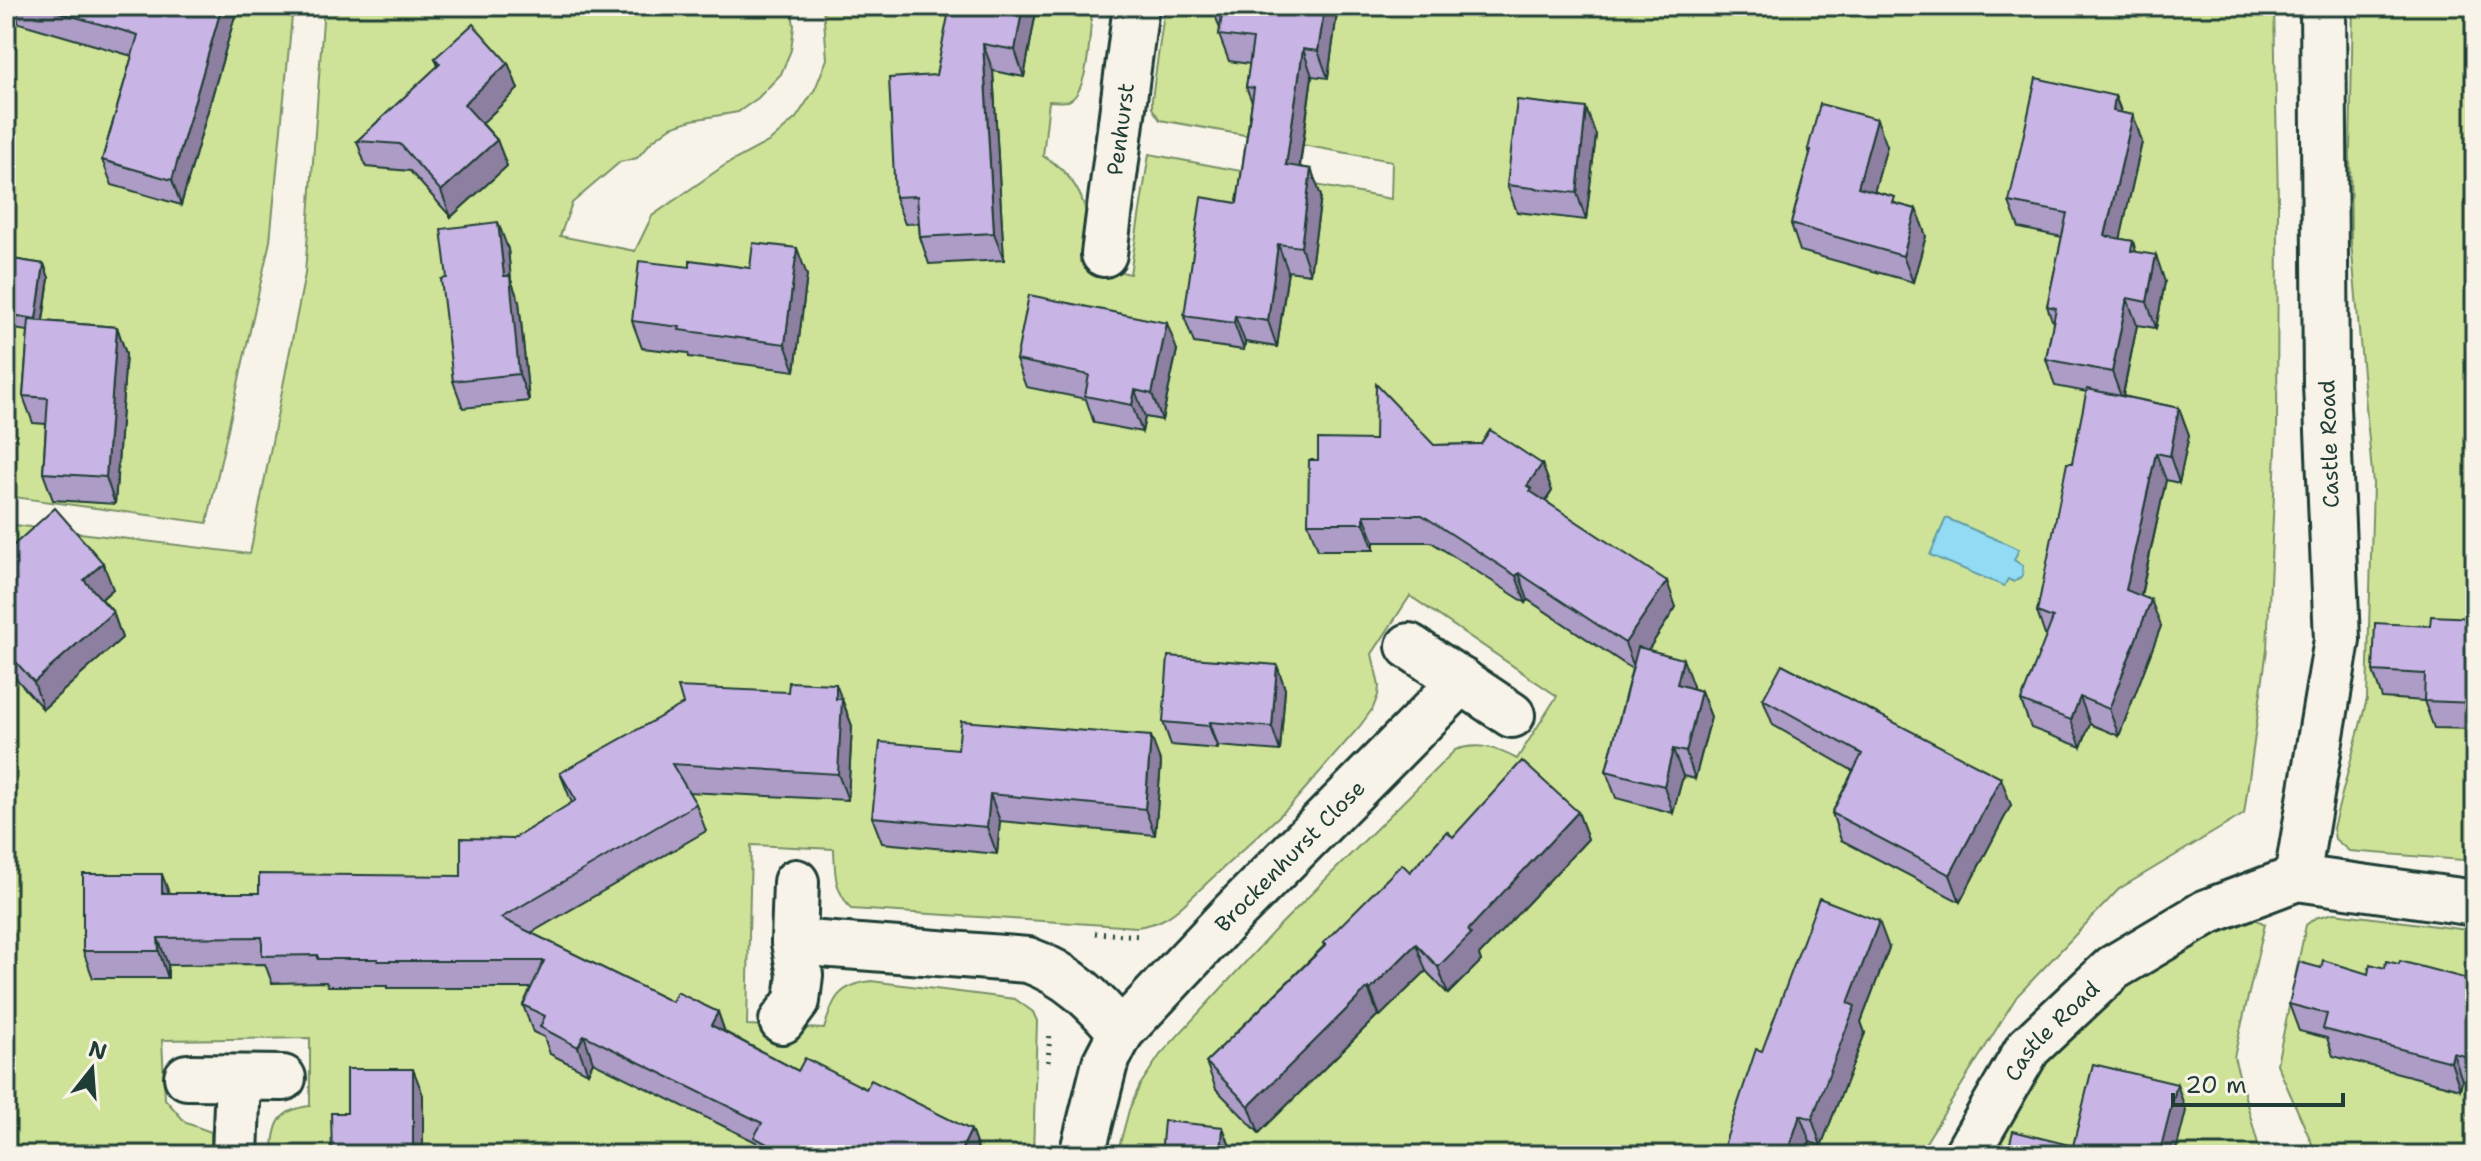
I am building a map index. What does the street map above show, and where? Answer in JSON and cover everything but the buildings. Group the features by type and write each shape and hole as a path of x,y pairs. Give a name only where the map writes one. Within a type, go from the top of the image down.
{"street":[{"name":"Penhurst","path":"1104,254 1136,6"},
{"name":"Castle Road","path":"2297,878 2337,640 2326,384 2323,6"},
{"path":"1409,646 1512,715"},
{"name":"Brockenhurst Close","path":"1082,1155 1105,1063 1121,1032 1230,916 1462,681"},
{"name":"Castle Road","path":"1966,1155 2028,1048 2113,968 2207,912 2297,878 2475,903"},
{"path":"782,1021 797,1001 800,975 794,942 796,882"},
{"path":"794,942 1028,960 1049,967 1070,980 1094,1001 1121,1032"},
{"path":"187,1077 283,1078"},
{"path":"235,1155 238,1078"}],"green space":[{"path":"6,6 293,6 270,241 207,523 6,496"},
{"path":"324,6 791,6 794,26 791,50 781,74 758,98 738,112 671,127 652,141 637,158 620,162 572,203 560,236 635,251 652,216 725,165 770,141 796,118 815,89 827,59 823,6 1092,6 1088,59 1081,86 1068,101 1049,101 1043,156 1069,177 1085,207 1087,230 1080,262 1130,274 1149,154 1391,199 1392,161 1160,120 1152,108 1152,99 1165,6 2274,6 2278,202 2277,428 2267,649 2244,814 2119,889 2017,996 1918,1155 1117,1155 1129,1110 1140,1085 1160,1055 1276,929 1455,750 1471,746 1487,747 1517,759 1557,696 1410,596 1372,654 1378,695 1360,726 1291,805 1181,907 1155,923 1137,927 851,909 838,888 834,849 751,845 747,1025 824,1029 838,995 851,986 871,981 1015,999 1033,1012 1037,1021 1033,1155 272,1155 279,1121 290,1111 310,1106 310,1038 162,1040 165,1099 186,1123 211,1132 211,1155 6,1155 6,524 250,554 305,274"},
{"path":"2353,6 2475,6 2475,861 2349,851 2335,839 2333,828 2367,699 2373,484 2351,242"},
{"path":"2334,913 2475,931 2475,1155 2317,1155 2277,1064 2306,925 2315,918"},
{"path":"2251,917 2265,924 2234,1057 2261,1155 1983,1155 2039,1056 2123,981 2209,931"}],"water":[{"path":"1946,518 2019,549 2014,560 2023,566 2022,576 2014,582 2008,579 2004,586 1930,555"}]}
